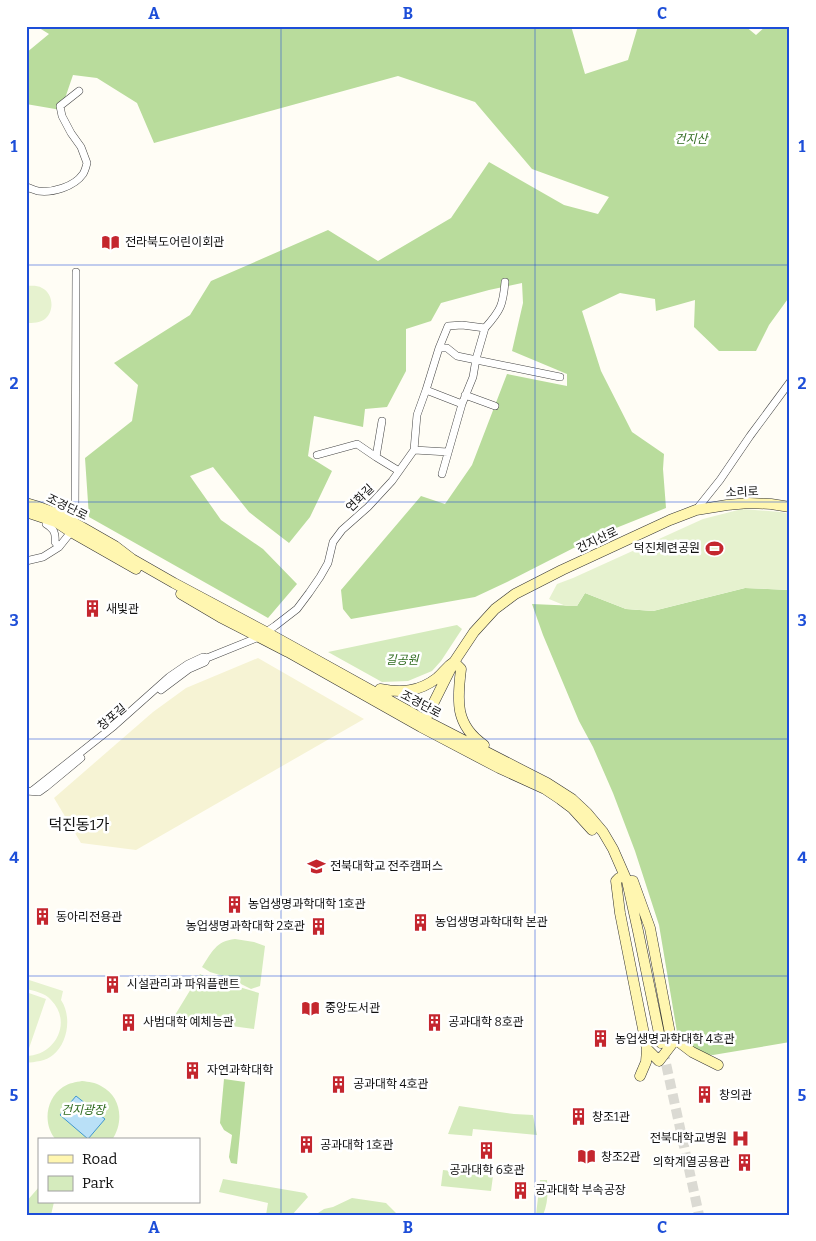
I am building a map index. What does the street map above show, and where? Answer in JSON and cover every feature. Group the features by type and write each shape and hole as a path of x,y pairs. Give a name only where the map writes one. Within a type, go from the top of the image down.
{"street":[{"path":"26,187 37,191 61,188 76,182 84,174 88,163 81,147 62,116 60,106 79,92"},
{"path":"26,561 44,557 59,547 67,538 72,527 75,511 76,272"},
{"path":"442,474 462,404 473,377 485,328 498,314 504,302 505,282"},
{"path":"448,452 414,450 417,414 448,326 485,328"},
{"path":"439,348 447,348 457,356 560,377"},
{"path":"696,510 720,480 790,382"},
{"path":"426,390 462,404"},
{"path":"465,395 495,406"},
{"path":"376,457 382,421"},
{"path":"318,455 357,444 399,471"},
{"name":"연화길","path":"263,634 297,609 328,563 334,542 342,530 368,507 392,481 414,450"},
{"name":"소리로","path":"696,510 749,503 790,507"},
{"name":"조경단로","path":"26,504 51,511 72,527 220,617 263,634 377,694 423,724 503,760 562,791 572,799 603,832 614,849 638,931 654,1046"},
{"name":"건지산로","path":"423,724 454,662 494,609 515,594 562,570 696,510"},
{"name":"조경단로","path":"26,512 72,527"},
{"path":"48,519 46,524 52,528 56,535 55,542 59,547"},
{"name":"조경단로","path":"263,634 499,768 545,789 560,799 584,820 598,836 622,878"},
{"name":"창포길","path":"29,791 39,792 46,788 170,682 205,662 207,658 263,634"},
{"path":"377,694 380,689 407,692 426,685 438,677 446,666 454,662 461,669 459,711 475,739 490,748 503,760"},
{"path":"622,878 633,882 650,928 671,1036 672,1044 659,1061 620,913 616,881 622,878"},
{"path":"671,1036 692,1052 718,1065"},
{"path":"640,1076 654,1046"}],"shaded area":[{"path":"258,658 364,719 136,850 81,843 54,798 153,712 186,688"}],"green space":[{"name":"건지산","path":"36,26 571,26 585,74 628,60 638,26 745,26 756,35 766,26 790,26 790,296 769,325 756,351 719,351 694,327 695,300 656,311 655,299 620,293 582,311 601,371 632,432 664,454 663,469 666,508 601,534 475,597 351,619 343,609 341,590 421,496 445,504 472,465 507,374 567,386 567,374 512,351 523,303 522,283 441,303 431,321 406,329 406,371 387,407 365,409 363,427 314,416 308,456 332,471 310,517 289,543 249,512 213,467 190,476 221,520 263,549 297,584 268,618 89,517 85,458 132,421 138,385 114,363 190,315 211,281 328,230 378,261 451,218 489,162 564,205 598,214 609,197 532,169 475,102 398,76 154,143 137,103 97,78 73,75 61,110 26,104 26,53 49,34"},
{"path":"26,286 40,287 49,294 51,302 50,311 48,316 41,321 26,323"},
{"name":"덕진체련공원","path":"742,509 790,514 790,590 745,588 653,611 626,609 585,593 577,606 566,606 549,599 557,584 703,519"},
{"path":"745,588 790,590 790,1042 713,1055 700,1054 677,1032 659,925 635,851 613,793 593,747 579,721 532,604 577,606 585,593 626,609 653,611"},
{"name":"길공원","path":"457,625 462,629 441,661 432,671 408,681 382,682 328,652"},
{"path":"235,939 265,946 260,986 251,989 229,976 210,972 202,967 219,945"},
{"path":"200,974 212,980 226,981 225,984 231,988 236,986 259,993 254,1029 178,1019 175,1015"},
{"path":"26,979 63,991 61,1000 66,1014 67,1029 62,1044 53,1055 47,1059 26,1063 26,1056 45,1050 52,1044 58,1036 60,1018 57,1009 49,998 26,989"},
{"path":"26,992 46,999 27,1054 26,1053"},
{"path":"224,1079 245,1082 237,1164 231,1163 229,1157 232,1135 224,1130 220,1123"},
{"name":"건지광장","path":"82,1081 94,1083 108,1091 113,1097 119,1110 118,1126 113,1138 55,1138 49,1127 48,1112 50,1104 57,1092 72,1083"},
{"path":"459,1106 533,1115 537,1135 473,1129 472,1136 448,1134"},
{"path":"443,1170 493,1176 491,1191 441,1186"},
{"path":"223,1179 305,1193 308,1197 292,1215 266,1215 268,1203 219,1192"},
{"path":"540,1180 547,1180 547,1198 543,1215 536,1215"},
{"path":"38,1188 38,1204 54,1204 51,1215 26,1215 26,1202"},
{"path":"352,1198 386,1203 396,1213 408,1215 315,1215 324,1209"}],"water":[{"path":"76,1096 105,1119 87,1138 60,1115"}],"tunnel":[{"path":"663,1050 699,1215"}],"place":[{"name":"전라북도어린이회관","path":"111,242"},
{"name":"덕진체련공원","path":"714,548"},
{"name":"새빛관","path":"92,609"},
{"name":"전북대학교 전주캠퍼스","path":"316,866"},
{"name":"농업생명과학대학 1호관","path":"234,904"},
{"name":"동아리전용관","path":"42,917"},
{"name":"농업생명과학대학 본관","path":"421,922"},
{"name":"농업생명과학대학 2호관","path":"319,926"},
{"name":"시설관리과 파워플랜트","path":"113,984"},
{"name":"중앙도서관","path":"311,1008"},
{"name":"사범대학 예체능관","path":"129,1022"},
{"name":"공과대학 8호관","path":"434,1022"},
{"name":"농업생명과학대학 4호관","path":"601,1039"},
{"name":"자연과학대학","path":"193,1070"},
{"name":"공과대학 4호관","path":"339,1084"},
{"name":"창의관","path":"705,1095"},
{"name":"창조1관","path":"578,1117"},
{"name":"전북대학교병원","path":"741,1138"},
{"name":"공과대학 1호관","path":"306,1145"},
{"name":"공과대학 6호관","path":"487,1151"},
{"name":"창조2관","path":"587,1157"},
{"name":"의학계열공용관","path":"744,1162"},
{"name":"공과대학 부속공장","path":"521,1190"}],"district":[{"name":"덕진동1가","path":"79,825"}]}
